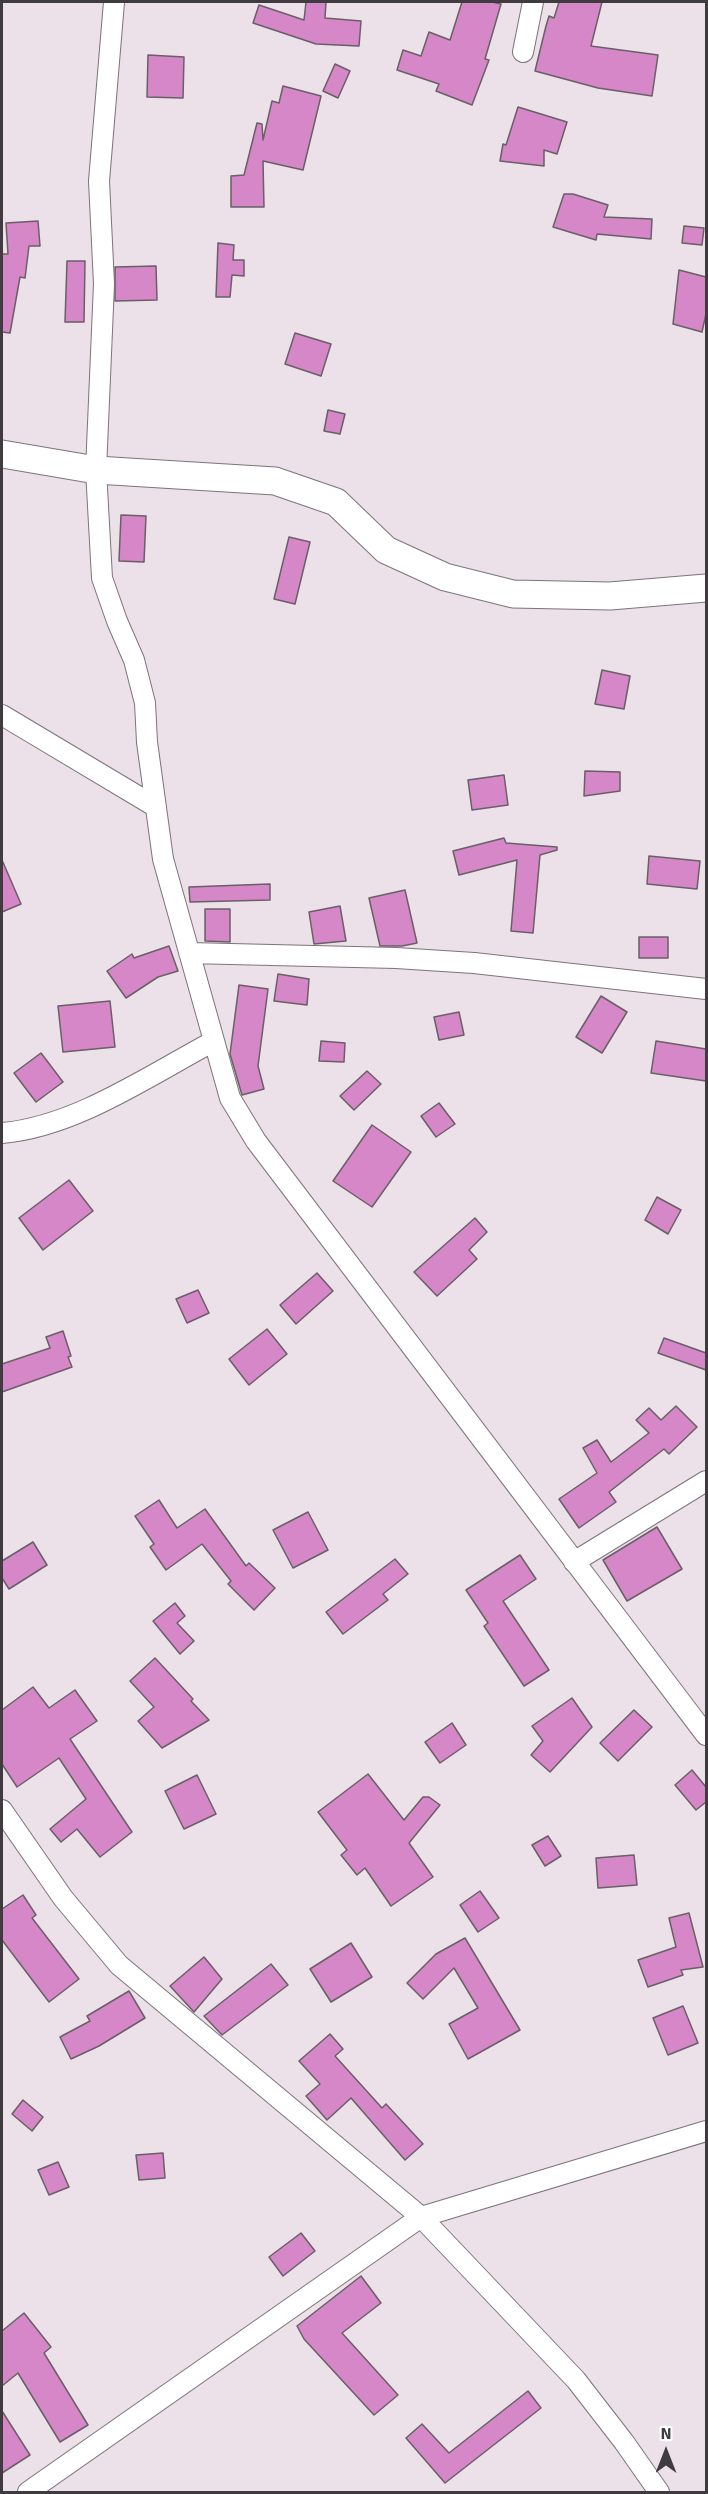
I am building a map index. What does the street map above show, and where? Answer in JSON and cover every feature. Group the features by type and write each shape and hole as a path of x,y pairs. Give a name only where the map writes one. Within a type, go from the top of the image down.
{"street":[{"path":"114,2 99,181 104,285 96,470 102,578 134,660 145,703 147,742 163,859 230,1098 256,1141 706,1735"},
{"path":"524,52 533,2"},
{"path":"2,454 96,470 275,481 336,502 386,550 445,577 513,594 610,597 706,588"},
{"path":"2,715 156,807"},
{"path":"189,953 396,958 474,963 706,989"},
{"path":"2,1133 43,1125 81,1112 213,1041"},
{"path":"574,1562 706,1481"},
{"path":"2,1810 63,1898 119,1965 421,2217 576,2380 624,2442 659,2493"},
{"path":"2,1840 25,1844"},
{"path":"28,2493 421,2217 706,2131"}],"building":[{"path":"306,2 326,2 325,18 361,21 359,46 316,44 253,23 259,5 304,20"},
{"path":"462,2 501,4 485,59 489,60 472,105 436,91 439,84 397,70 403,50 421,56 429,32 450,40"},
{"path":"559,2 602,2 591,46 658,55 652,96 598,88 535,71 549,16 554,18"},
{"path":"148,55 184,57 183,98 147,97"},
{"path":"335,64 350,71 338,98 323,91"},
{"path":"283,86 321,96 303,170 263,161 264,207 231,207 231,176 244,175 257,123 262,124 263,140 272,101 279,103"},
{"path":"518,107 567,122 557,154 544,150 544,166 500,161 503,144 506,145"},
{"path":"564,194 573,194 608,205 604,217 652,219 651,239 597,234 596,240 553,227"},
{"path":"38,221 40,246 29,246 25,278 20,277 10,333 2,332 2,254 8,254 6,223"},
{"path":"684,226 704,228 702,245 682,243"},
{"path":"218,243 234,245 233,260 244,260 244,276 232,275 230,297 216,297"},
{"path":"67,261 85,261 84,322 65,322"},
{"path":"156,266 157,300 115,301 115,267"},
{"path":"679,270 706,277 706,314 702,332 673,324"},
{"path":"295,333 331,344 321,376 285,364"},
{"path":"328,410 345,414 340,434 324,431"},
{"path":"121,515 146,516 144,562 119,561"},
{"path":"289,537 310,542 295,604 274,599"},
{"path":"602,670 630,676 624,709 595,704"},
{"path":"585,771 620,772 620,791 584,796"},
{"path":"504,775 508,805 472,810 468,780"},
{"path":"504,838 506,843 557,847 557,850 540,855 533,933 511,931 517,860 459,875 453,851"},
{"path":"649,856 700,861 697,889 647,884"},
{"path":"2,860 21,904 2,912"},
{"path":"270,884 270,900 190,902 189,887"},
{"path":"405,890 417,943 380,946 369,898"},
{"path":"340,906 346,941 314,944 309,912"},
{"path":"205,909 230,909 230,942 205,941"},
{"path":"639,937 668,937 668,958 639,958"},
{"path":"169,946 178,971 158,977 126,998 107,971 132,954 134,958"},
{"path":"278,974 309,979 307,1005 274,1001"},
{"path":"239,985 268,989 258,1066 264,1089 242,1095 230,1054"},
{"path":"601,996 627,1012 602,1053 576,1037"},
{"path":"110,1001 115,1047 63,1052 58,1006"},
{"path":"459,1012 464,1035 439,1040 434,1017"},
{"path":"321,1041 345,1043 344,1062 319,1061"},
{"path":"656,1041 706,1049 706,1081 651,1073"},
{"path":"41,1053 63,1082 36,1102 14,1073"},
{"path":"367,1071 381,1084 354,1110 340,1096"},
{"path":"439,1103 455,1124 436,1137 421,1116"},
{"path":"372,1125 411,1152 372,1207 333,1181"},
{"path":"69,1180 93,1211 43,1250 19,1218"},
{"path":"657,1197 681,1210 668,1234 645,1220"},
{"path":"475,1218 487,1232 469,1250 477,1259 437,1296 414,1272"},
{"path":"317,1273 333,1291 296,1324 280,1305"},
{"path":"198,1290 209,1313 187,1323 176,1299"},
{"path":"267,1329 287,1354 249,1385 229,1359"},
{"path":"63,1331 72,1367 2,1392 2,1364 50,1348 46,1337"},
{"path":"664,1338 706,1353 706,1370 658,1353"},
{"path":"676,1406 697,1427 669,1454 664,1449 609,1492 616,1502 579,1528 559,1499 597,1473 583,1448 597,1440 611,1462 649,1433 636,1420 649,1408 661,1420"},
{"path":"159,1500 177,1528 205,1509 246,1566 249,1563 275,1588 254,1610 228,1584 231,1581 202,1544 166,1570 150,1547 154,1544 135,1516"},
{"path":"308,1512 328,1550 293,1568 273,1530"},
{"path":"657,1527 682,1569 627,1601 603,1560"},
{"path":"33,1542 47,1565 9,1589 2,1578 2,1561"},
{"path":"520,1555 536,1579 503,1601 549,1670 524,1686 484,1626 488,1623 466,1590"},
{"path":"395,1559 408,1574 383,1594 388,1600 343,1634 326,1612"},
{"path":"175,1603 185,1616 177,1623 194,1641 180,1654 153,1621"},
{"path":"155,1658 209,1720 162,1748 138,1721 154,1707 130,1681"},
{"path":"33,1687 49,1708 75,1690 97,1721 70,1739 132,1832 100,1857 77,1829 61,1842 50,1829 86,1799 59,1758 17,1787 2,1764 2,1710"},
{"path":"572,1698 592,1727 550,1772 531,1755 543,1741 532,1726"},
{"path":"634,1710 652,1727 618,1761 600,1743"},
{"path":"452,1723 466,1745 440,1763 425,1742"},
{"path":"692,1770 706,1787 706,1802 696,1810 675,1785"},
{"path":"368,1774 404,1820 423,1797 429,1797 440,1805 409,1843 433,1877 391,1906 365,1868 357,1875 341,1855 347,1850 318,1812"},
{"path":"197,1775 216,1814 184,1829 165,1791"},
{"path":"548,1836 561,1856 545,1866 532,1845"},
{"path":"634,1855 637,1885 598,1888 596,1858"},
{"path":"480,1891 499,1918 478,1932 460,1905"},
{"path":"23,1895 36,1915 32,1918 79,1979 49,2002 2,1940 2,1909"},
{"path":"689,1913 703,1967 681,1970 683,1975 648,1987 638,1960 676,1947 669,1918"},
{"path":"465,1938 520,2030 468,2059 449,2024 478,2008 454,1968 423,1999 407,1983 436,1954"},
{"path":"351,1943 372,1977 331,2002 310,1969"},
{"path":"204,1957 222,1979 194,2012 170,1986"},
{"path":"271,1964 288,1985 222,2035 204,2016"},
{"path":"129,1991 145,2018 99,2046 71,2059 60,2037 90,2021 87,2016"},
{"path":"683,2006 698,2043 668,2055 653,2018"},
{"path":"330,2034 343,2049 335,2056 382,2108 386,2104 423,2144 405,2160 351,2098 327,2120 306,2096 320,2084 299,2061"},
{"path":"23,2100 43,2117 32,2131 12,2114"},
{"path":"163,2153 165,2178 139,2180 136,2155"},
{"path":"58,2162 69,2187 49,2195 38,2170"},
{"path":"301,2233 315,2251 283,2276 269,2257"},
{"path":"361,2276 381,2303 342,2333 398,2395 374,2415 304,2339 297,2326"},
{"path":"24,2313 51,2347 44,2353 88,2425 60,2442 18,2373 2,2386 2,2331"},
{"path":"528,2391 541,2408 445,2483 406,2438 422,2424 449,2453"},
{"path":"2,2411 30,2455 2,2473"}]}
